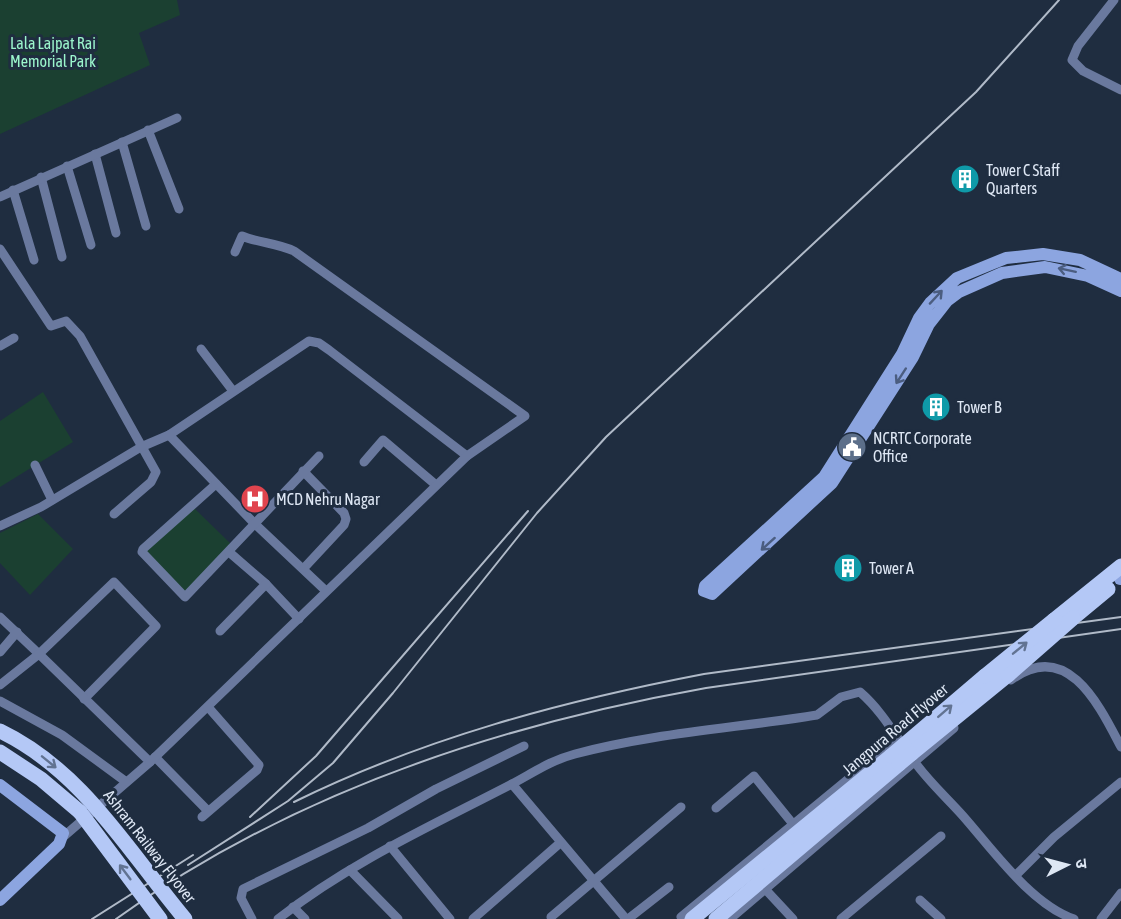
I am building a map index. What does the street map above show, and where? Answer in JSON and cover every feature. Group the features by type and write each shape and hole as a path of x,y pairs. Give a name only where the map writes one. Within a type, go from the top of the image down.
{"main road":[{"path":"1121,279 1080,261 1043,254 1006,258 957,278 943,289 919,318 902,354 824,477 705,586 704,591 712,594 832,483 908,365 929,324 947,301 959,291 1002,273 1045,267 1088,276 1121,291"},
{"name":"Jangpura Road Flyover","path":"689,919 1121,576"},
{"name":"Jangpura Road Flyover","path":"716,919 1121,576"},
{"name":"Ashram Railway Flyover","path":"0,731 47,760 88,796 184,919"},
{"name":"Ashram Railway Flyover","path":"0,752 41,779 80,812 160,919"},
{"path":"0,785 62,831 63,837 0,900"}],"street":[{"path":"1114,0 1072,53 1072,60 1083,71 1121,90"},
{"path":"0,196 177,118"},
{"path":"148,130 179,208"},
{"path":"122,142 146,226"},
{"path":"95,154 116,233"},
{"path":"67,166 91,245"},
{"path":"40,177 62,257"},
{"path":"13,190 34,260"},
{"path":"63,837 152,760 467,456 525,416 294,251 282,245 262,244 242,236 235,252"},
{"path":"0,249 51,326 66,321 80,336 156,472 151,482 114,514"},
{"path":"0,346 14,338"},
{"path":"0,526 52,500 141,447 169,435 301,344 309,341 319,343 467,456"},
{"path":"201,349 232,391"},
{"path":"169,435 254,523 326,591"},
{"path":"364,462 383,440 436,485"},
{"path":"216,484 142,552 185,597 230,552 254,523 318,456"},
{"path":"34,465 52,500"},
{"path":"303,471 344,513 346,519 344,525 304,568"},
{"path":"230,552 266,584 299,619"},
{"path":"0,684 39,654 114,582 156,626 84,699"},
{"path":"220,631 266,584"},
{"path":"0,617 84,699 152,760 205,814 257,770 259,765 254,756 208,707"},
{"path":"0,652 17,632"},
{"path":"730,919 1013,678 1034,667 1045,666 1072,677 1083,685 1100,707 1121,747"},
{"path":"278,919 293,907 390,846 512,784 545,763 574,754 656,737 817,716 842,697 860,692 872,702 914,762 1016,875 1036,895 1070,918"},
{"path":"0,701 63,735 125,781"},
{"path":"689,919 681,917 898,738"},
{"path":"252,919 241,898 243,889 368,828 436,789 524,746"},
{"path":"716,808 754,776 793,824"},
{"path":"1016,875 1054,837 1121,782"},
{"path":"512,784 627,919 669,887"},
{"path":"550,917 681,807"},
{"path":"841,919 941,836"},
{"path":"473,919 560,843"},
{"path":"390,846 450,919"},
{"path":"350,870 398,919"},
{"path":"766,890 793,919"},
{"path":"1101,919 1121,893"},
{"path":"920,900 941,919"},
{"path":"293,907 304,919"}],"green space":[{"name":"Lala Lajpat Rai Memorial Park","path":"0,0 177,0 180,15 139,33 150,65 0,134"},
{"path":"43,392 73,442 0,487 0,421"},
{"path":"194,508 232,545 188,595 144,552"},
{"path":"38,514 73,549 30,595 0,563 0,533"}],"railway":[{"path":"188,865 288,801 333,763 393,693 537,513 606,437 976,92 1059,0"},
{"path":"250,817 316,756 528,511"},
{"path":"294,802 343,779 444,740 599,696 704,674 1121,617"},
{"path":"116,919 182,875 252,835 324,801 398,770 474,744 550,722 628,703 706,688 1121,629"},
{"path":"92,919 193,855"}],"place":[{"name":"Tower C Staff Quarters","path":"965,179"},
{"name":"Tower B","path":"936,407"},
{"name":"NCRTC Corporate Office","path":"852,447"},
{"name":"MCD Nehru Nagar","path":"255,499"},
{"name":"Tower A","path":"848,568"}]}
